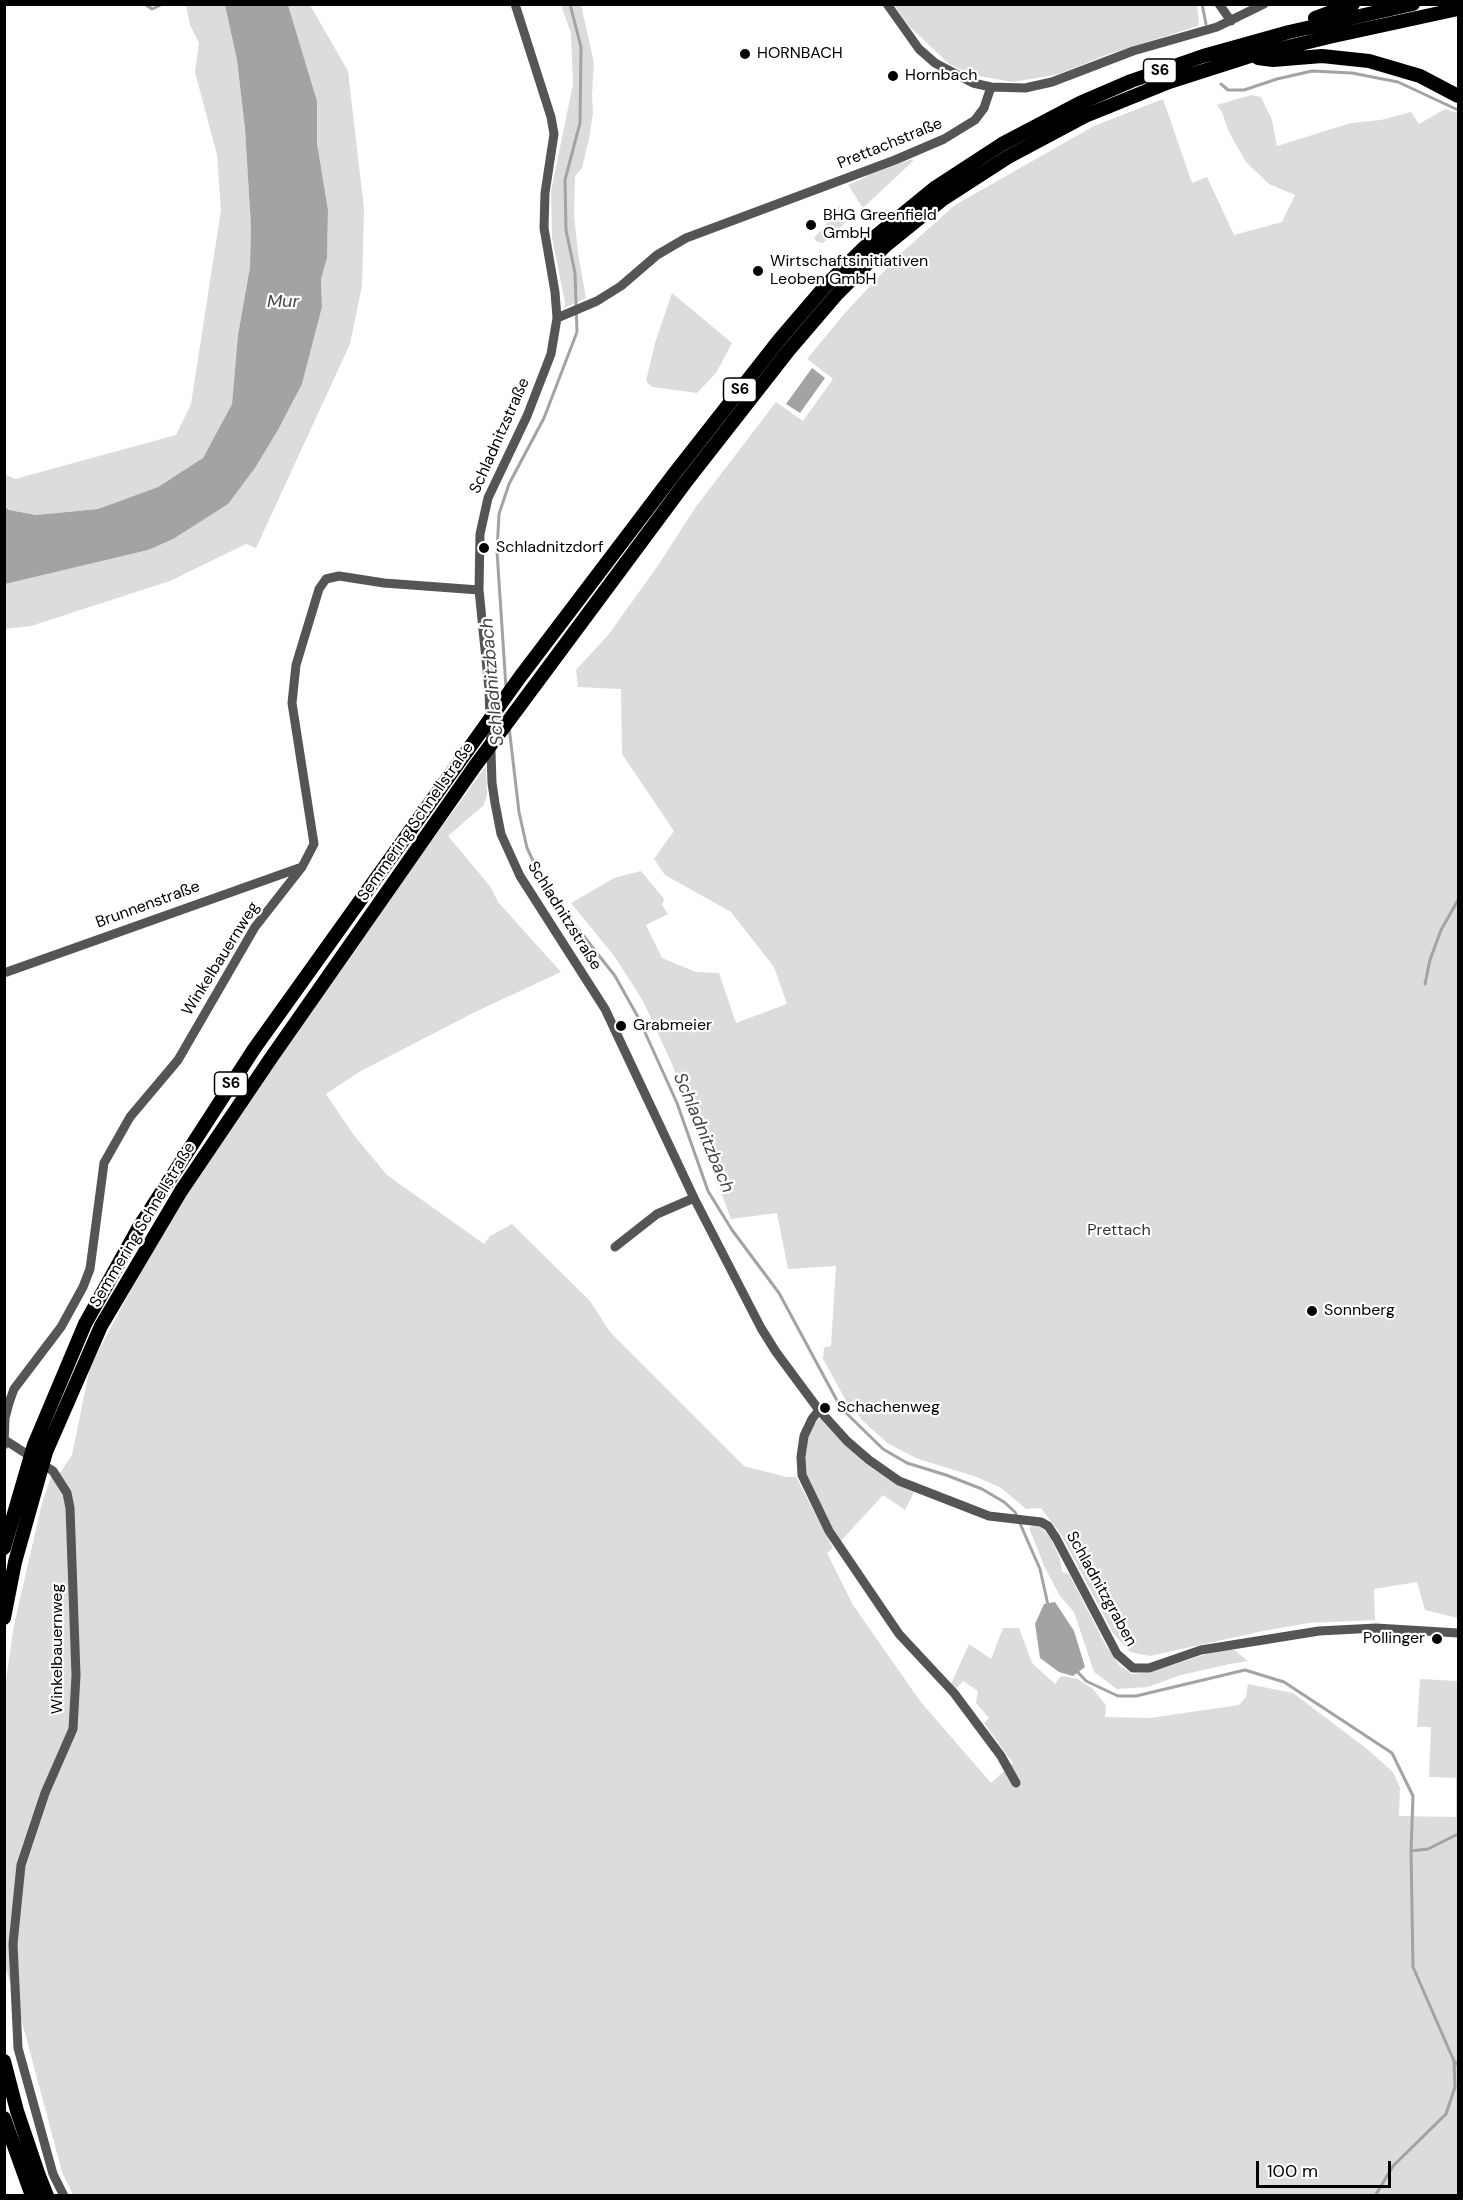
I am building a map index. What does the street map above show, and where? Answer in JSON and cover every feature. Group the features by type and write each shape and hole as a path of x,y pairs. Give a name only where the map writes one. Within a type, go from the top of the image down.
{"highway":[{"path":"1289,32 1321,16 1353,4"},
{"name":"Semmering Schnellstraße","path":"4,1618 15,1562 39,1475 40,1448 85,1324 139,1227 254,1048 520,677 674,474 826,284 876,236 936,187 1036,124 1141,78 1203,56 1289,32 1413,4"},
{"name":"Semmering Schnellstraße","path":"4,1548 26,1467 40,1448 101,1326 181,1191 474,766 692,474 789,350 837,294 885,246 943,199 1042,137 1132,96 1247,57 1458,9"},
{"path":"1247,57 1273,60 1322,56 1369,61 1420,76 1458,96"},
{"path":"4,2061 17,2111 47,2196"},
{"path":"4,2118 32,2196"}],"street":[{"name":"Schladnitzstraße","path":"515,4 555,134 545,193 544,228 561,317 551,354 527,416 495,481 484,514 478,551 479,590 489,689 492,783 501,834 529,894 604,1009 694,1198 761,1328 819,1410"},
{"path":"887,4 919,49 935,63 973,83 991,87 1025,88 1052,82 1133,51 1202,32 1231,21 1264,4"},
{"path":"1219,4 1231,21"},
{"name":"Prettachstraße","path":"561,317 621,286 657,255 686,238 904,157 944,139 975,120 984,108 991,87"},
{"name":"Winkelbauernweg","path":"64,2196 53,2174 18,2048 14,1944 21,1865 45,1793 73,1729 76,1675 70,1508 67,1492 52,1471 5,1442 6,1418 14,1389 61,1327 90,1269 104,1163 130,1118 178,1060 255,927 302,867 314,844 292,703 296,665 319,589 326,579 339,576 384,584 479,590"},
{"name":"Brunnenstraße","path":"4,973 302,867"},
{"path":"615,1247 657,1214 694,1198"},
{"path":"819,1410 804,1436 801,1457 802,1475 829,1531 899,1634 954,1693 1001,1756 1016,1782"},
{"name":"Schladnitzgraben","path":"819,1410 847,1441 899,1481 989,1516 1033,1520 1048,1526 1116,1654 1133,1668 1149,1668 1201,1650 1319,1631 1376,1628 1458,1633"}],"green space":[{"path":"186,5 225,5 237,60 245,129 251,227 250,267 238,335 232,404 203,458 158,487 98,509 36,515 9,510 5,507 4,474 15,479 176,435 191,404 221,210 217,155 195,72 199,43 190,25"},
{"path":"288,5 310,5 348,71 364,209 362,286 350,344 256,548 246,544 170,581 31,626 5,629 4,584 148,550 228,503 255,468 302,384 322,307 321,279 327,258 328,210 317,143 317,101"},
{"path":"561,5 581,5 594,63 593,113 589,139 582,168 575,176 574,215 586,298 564,308 565,303 552,237 551,191 573,84 571,33"},
{"path":"894,5 1197,5 1199,22 1198,26 1109,54 1059,74 1013,82 973,75 949,64 909,26"},
{"name":"Prettach","path":"1251,95 1261,97 1272,120 1277,146 1351,123 1381,120 1411,112 1419,124 1445,109 1458,113 1458,1618 1425,1610 1417,1582 1374,1589 1375,1620 1309,1623 1150,1656 1130,1652 1113,1633 1062,1536 1041,1508 1026,1509 1001,1488 977,1477 918,1459 887,1443 863,1421 845,1399 823,1359 824,1347 831,1346 836,1266 788,1269 777,1213 731,1219 672,1064 643,1001 615,957 571,903 614,878 641,871 664,899 662,905 668,914 646,925 662,958 696,972 719,973 736,1023 787,1004 774,967 731,912 665,875 654,859 674,831 622,754 621,689 578,687 576,670 609,634 659,564 695,508 776,402 803,421 833,379 807,359 845,313 899,255 955,205 1094,126 1163,99 1192,183 1207,177 1234,235 1282,222 1295,195 1269,184 1246,162 1217,105"},
{"path":"912,159 913,161 863,208 848,185"},
{"path":"839,206 847,215 845,223 823,243 817,242 814,238 835,215"},
{"path":"672,293 732,343 716,373 697,393 652,387 646,381 655,343"},
{"path":"486,766 487,795 484,805 448,836 490,886 498,902 561,972 475,1012 359,1072 326,1094 353,1134 387,1175 484,1244 490,1236 512,1224 590,1301 610,1332 744,1466 786,1477 796,1477 833,1548 827,1553 853,1605 920,1701 991,1783 1013,1763 984,1723 989,1718 976,1703 978,1691 963,1681 956,1689 951,1684 969,1644 991,1659 1003,1628 1019,1628 1032,1663 1055,1684 1061,1676 1078,1679 1093,1689 1106,1705 1105,1717 1150,1718 1239,1705 1246,1697 1248,1684 1293,1693 1367,1749 1393,1772 1400,1788 1399,1816 1456,1817 1456,1778 1429,1777 1431,1727 1417,1727 1420,1679 1458,1681 1458,2195 73,2195 62,2172 5,1966 5,1686 14,1625 42,1503 53,1471 58,1476 72,1455 90,1367 162,1231 227,1131 380,912"},
{"path":"820,1418 867,1465 897,1485 914,1492 905,1510 883,1495 839,1543 804,1474 808,1436 813,1425"},
{"path":"1035,1524 1043,1529 1051,1539 1060,1559 1062,1572 1069,1574 1105,1644 1119,1665 1132,1674 1150,1672 1219,1650 1234,1650 1248,1661 1181,1675 1148,1687 1117,1689 1094,1672 1074,1612 1060,1596 1045,1568 1029,1528"}],"water":[{"name":"Mur","path":"225,5 288,5 317,101 317,143 328,210 327,258 321,279 322,307 302,384 255,468 228,504 173,539 148,550 5,584 5,507 9,510 36,515 98,509 158,487 203,458 232,404 238,335 250,267 251,227 245,129 237,60"},
{"path":"812,368 825,378 800,413 786,404"},
{"path":"1055,1602 1074,1631 1085,1667 1073,1676 1059,1672 1040,1658 1035,1624 1044,1604"}],"waterway":[{"path":"145,4 152,9 163,4"},
{"name":"Schladnitzbach","path":"506,688 497,551 499,514 509,484 544,418 577,332 575,273 566,230 565,180 580,123 581,47 570,4"},
{"path":"1202,4 1206,24"},
{"path":"1221,84 1228,90 1244,90 1312,71 1352,73 1398,82 1458,110"},
{"name":"Schladnitzbach","path":"509,727 519,812 527,848 546,888 615,976 638,1017 677,1103 708,1191 732,1230 779,1293 841,1408 883,1449 907,1463 982,1489 1004,1502 1015,1512 1040,1569 1048,1605"},
{"path":"1425,984 1430,960 1441,930 1458,900"},
{"name":"Schladnitzbach","path":"1076,1670 1086,1681 1118,1696 1136,1696 1245,1670 1284,1682 1392,1753 1413,1796 1411,1851 1428,1849 1458,1834"},
{"path":"1411,1851 1413,1967 1454,2061 1458,2065"},
{"path":"1375,2196 1393,2166 1446,2114 1455,2087 1454,2061"}],"place":[{"name":"HORNBACH","path":"745,54"},
{"name":"Hornbach","path":"893,76"},
{"name":"BHG Greenfield GmbH","path":"811,225"},
{"name":"Wirtschaftsinitiativen Leoben GmbH","path":"758,271"},
{"name":"Schladnitzdorf","path":"484,548"},
{"name":"Grabmeier","path":"621,1026"},
{"name":"Sonnberg","path":"1312,1311"},
{"name":"Schachenweg","path":"825,1408"},
{"name":"Pollinger","path":"1437,1639"}]}
